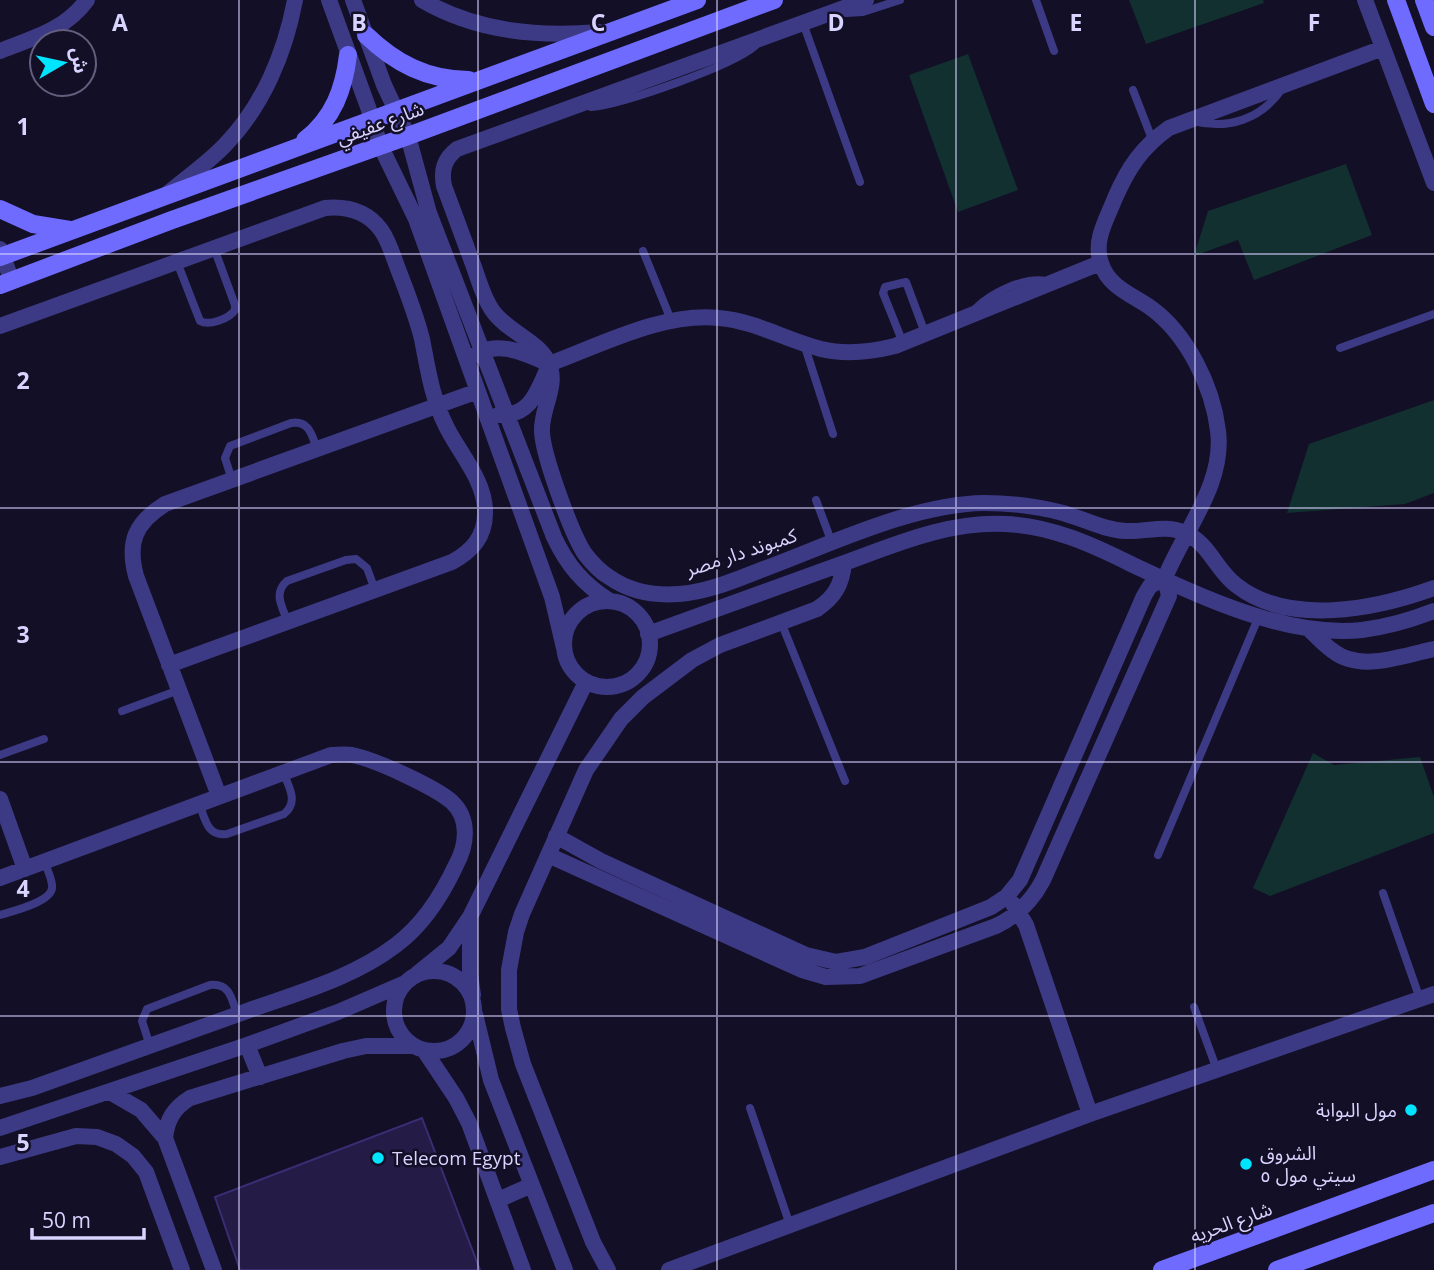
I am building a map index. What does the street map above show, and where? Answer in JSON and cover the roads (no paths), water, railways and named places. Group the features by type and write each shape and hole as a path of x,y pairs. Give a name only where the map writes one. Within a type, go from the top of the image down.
{"street":[{"path":"0,51 65,24 87,0"},
{"path":"163,197 225,146 249,116 268,84 282,49 295,0"},
{"path":"329,0 380,145 416,219 467,360 552,597 564,649 567,662 575,674 586,682 597,687 610,687 633,679 642,670 650,646 649,634 643,621 634,611 622,604 610,601 594,602 576,614 564,633 564,649"},
{"path":"353,0 395,111 408,136 429,213 563,556 575,574 591,589 610,601"},
{"path":"422,0 459,17 493,28 529,34 565,35 609,31"},
{"name":"شارع عفيفي","path":"1,254 73,230 697,0"},
{"name":"شارع عفيفي","path":"6,283 774,0"},
{"path":"549,364 540,350 511,330 489,307 442,175 449,155 457,149 866,0"},
{"path":"1365,0 1434,183"},
{"path":"1396,0 1434,104"},
{"path":"1424,0 1434,27"},
{"path":"366,35 384,52 406,66 442,78 480,80"},
{"path":"548,855 802,970 826,977 849,978 871,972 996,926 1019,912 1043,880 1169,596 1165,579 1205,496 1217,464 1218,430 1210,398 1195,362 1169,324 1152,309 1118,288 1100,263 1100,236 1120,187 1139,153 1152,139 1187,120 1383,48"},
{"path":"295,147 313,134 333,108 345,77 348,55"},
{"path":"0,326 325,208 341,207 357,211 372,219 383,232 413,309 436,406 478,485 486,509 484,526 478,541 467,554 452,562 169,665"},
{"path":"0,209 33,225 73,230"},
{"path":"1,254 6,283"},
{"path":"485,412 508,415 519,413 527,406 549,364 671,320 718,318 740,321 821,349 858,353 877,351 903,343 1100,263"},
{"path":"467,360 483,349 506,349 522,352 549,364"},
{"name":"كمبوند دار مصر","path":"549,364 552,383 542,426 545,451 576,538 593,564 605,575 618,583 649,593 689,593 722,584 912,514 975,503 1040,508 1124,531 1169,528 1185,533"},
{"path":"219,796 136,576 131,559 132,542 139,526 150,513 165,504 478,391"},
{"path":"649,634 897,543 936,531 978,524 1006,524 1061,533 1165,579 1259,616 1308,629 1362,630 1389,626 1434,611"},
{"path":"1185,533 1204,547 1233,583 1260,599 1276,603 1326,610 1350,610 1382,604 1434,588"},
{"path":"607,1270 593,1242 517,1046 509,1009 509,970 516,932 586,770 621,719 643,697 692,660 720,645 817,609 829,601 837,590 844,563"},
{"path":"556,836 613,866 806,955 826,961 845,962 865,957 984,910 1006,897 1020,880 1144,596 1150,586 1165,579"},
{"path":"1308,629 1333,651 1360,662 1434,649"},
{"path":"523,1270 469,1123 456,1098 419,1048 403,1036 396,1023 394,1009 397,995 411,979 449,948 470,917 586,682"},
{"path":"0,878 331,755 349,754 367,759 443,794 455,805 463,820 466,836 455,869 432,908 398,944 360,968 318,986 32,1088 0,1096"},
{"path":"0,799 25,869"},
{"path":"1006,897 1026,925 1090,1114"},
{"path":"470,917 470,975 474,1007 491,1080 565,1270"},
{"path":"0,1128 247,1045 348,1008 431,971 445,972 457,978 467,988 474,1007 471,1028 463,1040 452,1048 438,1051 366,1046 191,1098 172,1114 166,1126 165,1138"},
{"path":"669,1270 1090,1114 1427,997"},
{"path":"247,1045 260,1077"},
{"path":"110,1092 141,1111 165,1138 214,1270"},
{"path":"0,1157 76,1136 97,1137 116,1144 133,1156 146,1172 182,1270"},
{"name":"شارع الحريه","path":"1162,1270 1191,1265 1434,1170"},
{"path":"498,1200 532,1185"},
{"path":"1277,1270 1321,1262 1434,1213"}],"lane":[{"path":"829,14 863,12 900,0"},
{"path":"1036,0 1054,51"},
{"path":"803,23 860,182"},
{"path":"1133,90 1152,139"},
{"path":"177,262 200,321 207,323 230,316 235,305 214,248"},
{"path":"643,251 671,320"},
{"path":"903,343 883,293 885,287 906,282 925,333"},
{"path":"1340,348 1434,314"},
{"path":"804,344 833,434"},
{"path":"232,480 225,458 230,446 291,423 300,422 308,427 317,449"},
{"path":"816,500 832,543"},
{"path":"288,622 279,591 284,583 299,577 356,559 367,568 375,590"},
{"path":"1158,855 1259,616"},
{"path":"782,622 845,782"},
{"path":"122,711 179,690"},
{"path":"0,755 44,739"},
{"path":"199,803 207,826 218,835 284,814 293,800 283,772"},
{"path":"0,915 44,900 50,894 52,886 44,861"},
{"path":"1383,893 1427,997"},
{"path":"150,1046 142,1021 147,1009 210,985 227,989 237,1015"},
{"path":"1194,1007 1217,1070"},
{"path":"750,1108 790,1225"}],"place":[{"name":"مول البوابة","path":"1411,1110"},
{"name":"Telecom Egypt","path":"378,1158"},
{"name":"الشروق سيتي مول ٥","path":"1246,1164"}]}
